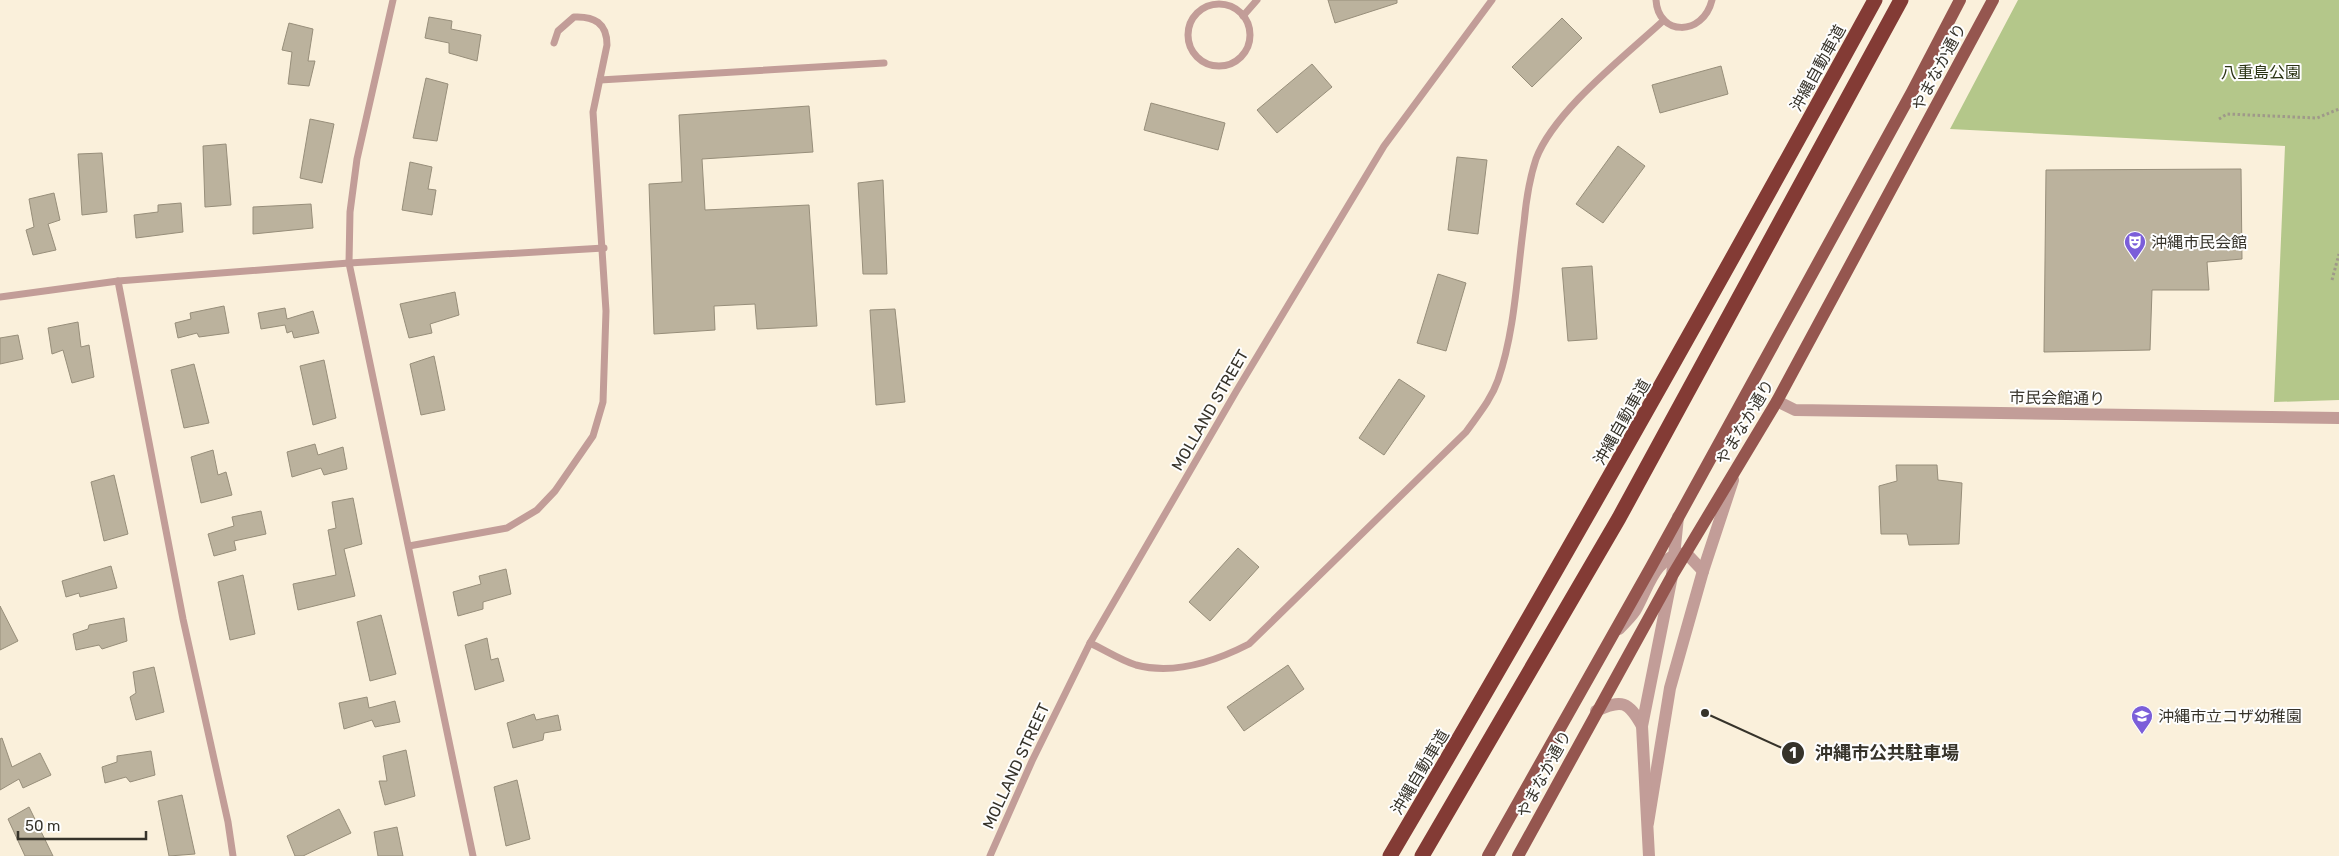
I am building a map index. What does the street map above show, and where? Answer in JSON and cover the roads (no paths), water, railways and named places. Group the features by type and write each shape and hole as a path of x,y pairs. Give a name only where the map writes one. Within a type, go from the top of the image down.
{"highway":[{"name":"沖縄自動車道","path":"1390,856 1493,683 1705,310 1875,0"},
{"path":"1422,856 1624,510 1901,0"}],"main road":[{"name":"やまなか通り","path":"1488,856 1611,638 1912,92 1960,0"},
{"name":"やまなか通り","path":"1518,856 1596,711 1672,576 1680,554 1777,401 1993,0"}],"street":[{"name":"市民会館通り","path":"1777,401 1794,410 2339,418"},
{"path":"1648,823 1670,688 1703,570 1738,465"},
{"path":"1678,514 1680,554"},
{"path":"1680,554 1703,570"},
{"path":"1611,638 1634,612 1658,566 1680,554"},
{"path":"1649,856 1642,726 1672,576"},
{"path":"1596,711 1614,703 1627,705 1633,710 1642,726"}],"lane":[{"path":"394,0 358,159 350,212 349,263 473,856"},
{"path":"1243,16 1257,0"},
{"name":"MOLLAND STREET","path":"990,856 1032,762 1090,643 1242,382 1384,146 1492,0"},
{"path":"1656,0 1660,15 1664,20 1679,27 1691,27 1701,22 1709,13 1712,0"},
{"path":"1219,4 1231,6 1243,16 1249,26 1250,38 1241,56 1232,62 1220,65 1208,63 1199,58 1191,47 1188,34 1191,22 1197,12 1206,6 1219,4"},
{"path":"409,546 507,528 537,510 555,491 577,463 594,436 603,402 606,311 604,248 594,112 607,45 607,34 601,23 594,19 574,17 558,31 554,43"},
{"path":"1090,643 1135,665 1162,669 1223,657 1249,644 1466,432 1487,403 1498,381 1508,344 1528,189 1536,159 1548,136 1567,111 1664,20"},
{"path":"600,80 884,63"},
{"path":"0,297 118,281 349,263 604,248"},
{"path":"118,281 179,600 228,822 233,856"}],"place":[{"name":"沖縄市民会館","path":"2135,261"},
{"name":"沖縄市公共駐車場","path":"1705,713"},
{"name":"沖縄市立コザ幼稚園","path":"2142,735"}],"park label":[{"name":"八重島公園","path":"2261,72"}]}
